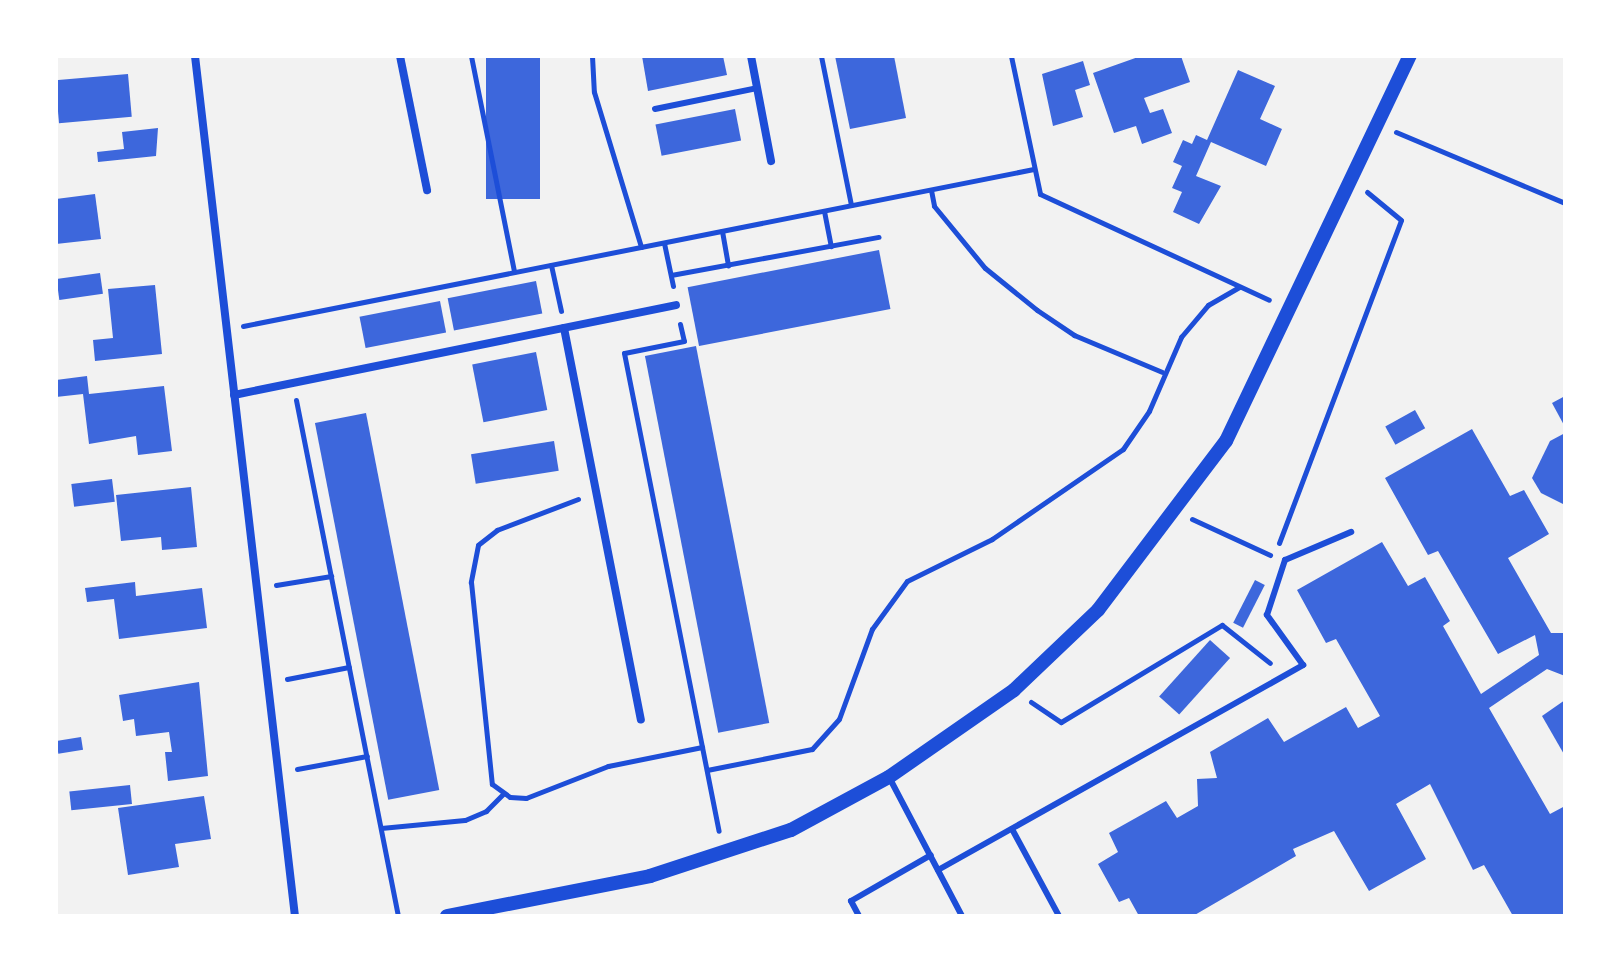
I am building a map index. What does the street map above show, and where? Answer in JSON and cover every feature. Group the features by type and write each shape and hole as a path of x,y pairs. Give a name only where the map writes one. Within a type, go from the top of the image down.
{"street":[{"path":"195,56 295,916"},
{"path":"400,56 427,190"},
{"path":"751,56 771,161"},
{"path":"447,916 498,912 650,876 791,830 889,777 1014,690 1098,610 1226,441 1353,182 1406,57"},
{"path":"234,395 676,305"},
{"path":"564,328 641,719"}],"lane":[{"path":"655,109 757,88"},
{"path":"938,870 1303,665 1267,615 1285,560 1351,532"},
{"path":"889,777 962,916"},
{"path":"1012,829 1059,916"},
{"path":"859,916 851,901 931,855"}],"path":[{"path":"471,56 514,272"},
{"path":"592,56 594,92 641,247"},
{"path":"821,56 851,205"},
{"path":"1011,56 1040,194 1292,311"},
{"path":"1379,125 1565,203"},
{"path":"227,330 1034,169"},
{"path":"1173,511 1274,556 1401,220 1353,182"},
{"path":"931,190 934,206 985,268 1037,310 1074,335 1162,372"},
{"path":"824,211 831,246"},
{"path":"722,231 728,265"},
{"path":"671,275 879,237"},
{"path":"664,243 684,341 624,353 723,852"},
{"path":"551,265 564,328"},
{"path":"707,770 812,749 839,719 872,629 907,581 992,539 1123,449 1149,411 1162,372 1181,337 1208,305 1239,287"},
{"path":"293,383 398,916"},
{"path":"596,492 497,530 478,545 471,582 492,784 504,793 526,798 608,766 702,747"},
{"path":"257,589 331,576"},
{"path":"1014,690 1061,722 1222,625 1285,675"},
{"path":"268,682 349,667"},
{"path":"278,772 367,756"},
{"path":"381,828 465,820 486,811 504,793"}],"building":[{"path":"486,56 540,56 540,199 486,199"},
{"path":"642,56 723,56 727,75 648,91"},
{"path":"835,56 894,56 906,118 850,129"},
{"path":"1141,56 1181,56 1190,82 1144,98 1150,113 1163,109 1172,133 1142,144 1136,126 1114,133 1093,73"},
{"path":"1083,61 1090,85 1075,90 1083,117 1053,126 1042,74"},
{"path":"1238,70 1275,86 1260,119 1282,129 1266,166 1211,142 1196,176 1221,186 1199,224 1173,212 1182,192 1172,188 1182,166 1173,162 1183,140 1192,144 1196,135 1207,140"},
{"path":"128,74 132,117 59,123 56,80"},
{"path":"735,109 741,140 662,156 655,124"},
{"path":"158,128 156,156 98,162 97,152 124,149 122,132"},
{"path":"95,194 101,239 56,244 56,199"},
{"path":"879,250 890,309 699,346 688,287"},
{"path":"100,273 103,294 59,300 56,279"},
{"path":"536,281 542,313 454,331 448,298"},
{"path":"155,285 162,354 95,361 93,340 113,338 108,289"},
{"path":"440,301 446,332 366,348 360,317"},
{"path":"696,346 769,723 718,733 645,356"},
{"path":"536,352 547,410 483,422 472,364"},
{"path":"87,376 89,394 164,386 172,451 138,455 136,436 89,444 83,394 56,397 56,380"},
{"path":"1565,396 1565,427 1552,403"},
{"path":"1415,410 1425,428 1395,445 1385,426"},
{"path":"366,413 439,790 388,800 315,423"},
{"path":"1472,429 1510,496 1524,490 1549,534 1508,558 1551,633 1565,633 1565,676 1547,669 1489,708 1550,814 1565,806 1565,916 1513,916 1484,865 1473,870 1430,784 1396,804 1426,859 1369,891 1334,831 1293,849 1296,856 1193,916 1139,916 1129,898 1119,902 1098,864 1118,852 1109,833 1166,801 1177,818 1198,806 1197,779 1217,778 1210,752 1268,718 1284,742 1346,707 1358,728 1380,716 1336,639 1326,643 1297,590 1382,542 1408,586 1425,577 1450,621 1443,626 1481,694 1539,655 1535,635 1498,654 1438,551 1428,555 1385,478"},
{"path":"1565,433 1565,505 1541,493 1532,478 1550,441"},
{"path":"554,441 559,471 476,484 471,454"},
{"path":"112,479 115,502 74,507 71,484"},
{"path":"191,487 197,547 162,550 161,537 121,541 116,495"},
{"path":"1255,580 1265,585 1243,628 1233,623"},
{"path":"135,582 136,596 202,588 207,628 119,639 114,599 87,602 85,588"},
{"path":"1210,640 1230,658 1179,715 1159,696"},
{"path":"199,682 208,776 168,781 165,752 172,752 169,732 136,736 134,719 123,721 119,695"},
{"path":"1565,700 1565,756 1542,716"},
{"path":"81,737 83,750 58,754 56,741"},
{"path":"130,785 132,804 71,810 69,791"},
{"path":"204,796 211,839 175,844 179,867 128,875 118,808"}]}
